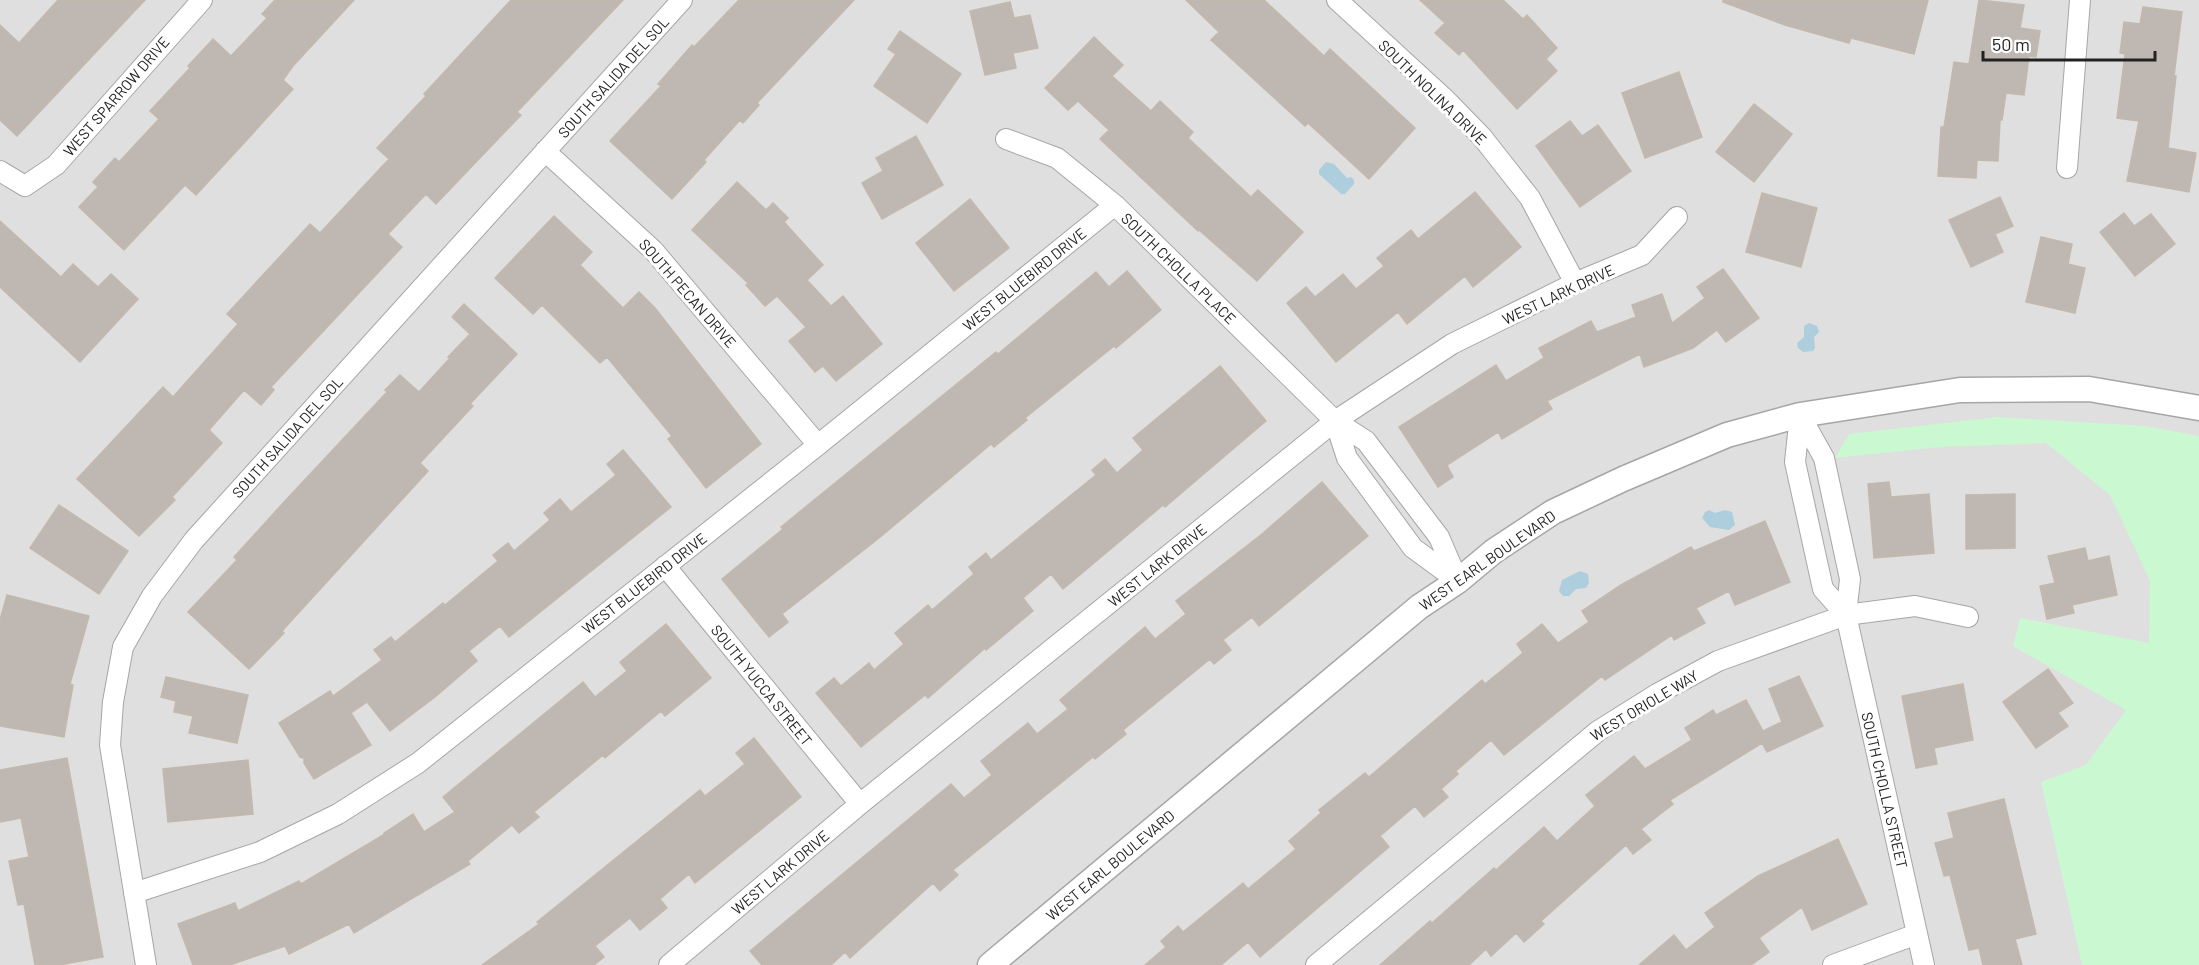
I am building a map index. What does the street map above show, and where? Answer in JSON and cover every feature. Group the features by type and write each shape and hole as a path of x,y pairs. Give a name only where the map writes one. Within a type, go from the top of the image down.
{"street":[{"name":"WEST SPARROW DRIVE","path":"0,171 25,186 56,165 201,0"},
{"name":"SOUTH SALIDA DEL SOL","path":"146,965 110,745 113,702 123,647 152,596 194,540 682,0"},
{"name":"SOUTH NOLINA DRIVE","path":"1337,0 1444,98 1482,137 1530,198 1575,284"},
{"path":"2067,168 2080,0"},
{"name":"SOUTH CHOLLA PLACE","path":"1006,139 1057,158 1115,206 1335,421 1366,441 1439,537 1458,581"},
{"name":"SOUTH PECAN DRIVE","path":"545,152 653,250 818,446"},
{"name":"WEST BLUEBIRD DRIVE","path":"134,893 260,852 338,814 418,763 818,446 1115,206"},
{"name":"WEST LARK DRIVE","path":"669,965 860,804 1335,421 1452,344 1575,284 1642,255 1677,217"},
{"name":"WEST EARL BOULEVARD","path":"990,965 1419,607 1458,581 1494,551 1553,512 1623,478 1727,435 1800,415 1960,390 2089,389 2199,408"},
{"name":"SOUTH CHOLLA STREET","path":"1800,415 1795,462 1823,589 1846,615"},
{"name":"SOUTH CHOLLA STREET","path":"1800,415 1824,458 1850,579 1846,615 1924,965"},
{"name":"SOUTH CHOLLA PLACE","path":"1335,421 1347,458 1413,548 1458,581"},
{"name":"SOUTH YUCCA STREET","path":"665,566 860,804"},
{"name":"WEST ORIOLE WAY","path":"1316,965 1598,731 1657,694 1718,661 1846,615 1915,606 1968,617"},
{"path":"1833,965 1917,934"}],"shaded area":[{"path":"0,0 2199,0 2199,965 0,965"}],"green space":[{"path":"1998,417 2145,426 2199,436 2199,965 2082,965 2041,782 2086,765 2126,710 2013,646 2020,618 2149,643 2150,581 2110,495 2046,443 1939,447 1835,458 1849,434"}],"water":[{"path":"1326,162 1334,164 1347,178 1351,177 1354,180 1354,184 1345,194 1341,194 1319,174 1319,170"},
{"path":"1809,323 1817,326 1819,332 1814,337 1813,351 1803,352 1798,348 1797,343 1804,337 1804,326"},
{"path":"1709,510 1715,513 1725,510 1732,512 1735,525 1729,530 1710,527 1702,518"},
{"path":"1580,571 1588,574 1589,583 1586,588 1576,589 1569,596 1563,596 1559,591 1562,580"}],"building":[{"path":"58,0 145,0 17,136 0,120 0,25 19,43"},
{"path":"275,0 354,0 293,66 283,80 293,89 244,143 196,195 185,185 124,250 79,207 98,187 93,182 115,158 119,162 159,119 150,111 213,39 231,56 267,18 262,14"},
{"path":"511,0 623,0 517,112 521,115 436,204 426,194 388,234 402,247 271,387 274,390 261,405 244,390 209,430 222,443 172,497 175,500 139,536 77,479 163,387 173,397 238,324 227,314 310,224 320,233 389,159 377,148"},
{"path":"739,0 854,0 757,103 759,105 743,123 740,120 672,199 610,141 661,86 658,84 692,45 694,47"},
{"path":"1186,0 1264,0 1324,56 1330,49 1415,128 1369,179 1308,123 1305,126 1211,40 1219,32"},
{"path":"1420,0 1503,0 1523,19 1527,15 1557,48 1546,59 1557,71 1517,109 1463,50 1459,55 1435,33 1445,23"},
{"path":"1723,0 1928,0 1914,54 1851,38 1849,43 1785,25 1723,2"},
{"path":"1979,0 2024,5 2020,28 2040,31 2036,57 2029,56 2024,95 2006,93 2002,120 2000,120 1998,161 1977,160 1976,178 1938,176 1941,127 1944,127 1954,62 1969,64"},
{"path":"1010,2 1014,18 1030,15 1038,48 1013,53 1016,68 985,75 970,11"},
{"path":"2143,7 2182,12 2168,148 2196,153 2189,192 2127,181 2139,121 2117,118 2125,54 2120,53 2124,22 2140,24"},
{"path":"900,31 961,74 927,123 874,86 896,54 888,49"},
{"path":"1094,37 1123,65 1112,76 1151,111 1160,101 1193,132 1188,138 1251,197 1258,190 1303,232 1257,281 1198,231 1100,139 1109,130 1078,101 1068,110 1045,88"},
{"path":"1679,72 1702,137 1645,158 1622,93"},
{"path":"1754,104 1792,134 1754,182 1716,152"},
{"path":"1570,121 1582,136 1598,125 1631,171 1580,207 1536,146"},
{"path":"916,136 943,185 882,219 862,183 883,171 876,158"},
{"path":"737,182 766,210 773,203 788,218 784,222 823,265 807,280 831,306 843,296 882,344 836,381 823,366 815,372 789,341 806,327 777,296 765,306 746,285 748,283 692,230"},
{"path":"1475,192 1521,247 1473,287 1465,276 1407,324 1398,312 1336,362 1287,303 1306,287 1315,297 1343,274 1356,289 1384,266 1377,258 1411,230 1418,239"},
{"path":"1762,193 1817,208 1801,267 1746,252"},
{"path":"2000,197 2013,226 1995,234 2003,252 1971,267 1949,220"},
{"path":"970,199 1009,248 954,291 916,243"},
{"path":"2124,213 2134,226 2151,214 2175,244 2135,276 2100,232"},
{"path":"554,216 592,252 580,265 623,308 639,292 655,308 761,444 706,488 668,439 672,436 607,357 600,363 542,305 533,314 495,278"},
{"path":"0,221 61,277 73,264 98,287 111,274 138,299 80,362 0,287"},
{"path":"2041,237 2072,244 2068,264 2085,268 2075,313 2026,302"},
{"path":"1723,269 1759,318 1726,342 1717,330 1693,348 1644,367 1640,354 1547,401 1552,409 1502,439 1498,432 1447,465 1453,477 1438,487 1399,427 1496,365 1506,381 1544,358 1539,348 1591,321 1597,332 1636,317 1632,305 1662,294 1672,323 1705,298 1697,287"},
{"path":"1127,271 1161,310 1025,418 1027,420 994,447 991,444 879,538 782,614 788,622 769,637 722,579 783,529 781,527 996,352 998,354 1096,272 1109,287"},
{"path":"464,304 517,354 470,404 473,406 420,463 428,471 282,631 284,633 249,669 188,612 237,560 234,557 387,392 385,390 400,375 419,392 450,358 448,357 470,334 452,317"},
{"path":"1220,366 1266,421 1165,507 1163,505 1063,589 1051,574 1023,598 1033,611 986,650 985,648 928,698 925,695 861,747 816,693 834,678 841,686 869,663 874,670 904,644 895,633 928,605 932,610 974,574 969,567 986,553 991,560 1096,475 1092,470 1105,459 1117,473 1143,450 1133,438"},
{"path":"623,450 671,507 509,637 500,626 469,651 477,661 390,731 367,702 351,713 371,745 314,779 304,763 304,758 300,757 279,723 330,691 333,696 382,660 374,650 391,637 395,642 443,603 445,605 498,561 493,555 508,543 514,551 550,520 544,513 560,499 571,512 616,475 607,464"},
{"path":"1322,482 1368,536 1259,626 1252,617 1223,640 1231,650 1214,664 1210,659 1123,730 1126,734 1095,759 1093,757 953,870 958,875 940,891 933,883 850,958 845,952 831,965 762,965 750,951 951,784 964,798 992,775 981,761 1028,723 1037,734 1068,709 1060,700 1145,627 1155,639 1186,614 1176,601 1262,534"},
{"path":"1889,482 1891,497 1929,494 1934,553 1874,558 1868,484"},
{"path":"2015,494 2015,548 1966,549 1966,495"},
{"path":"59,505 128,551 99,594 30,548"},
{"path":"1765,521 1790,582 1735,605 1729,591 1696,608 1705,623 1674,640 1672,635 1605,680 1602,676 1504,755 1491,740 1456,771 1458,774 1441,789 1448,797 1424,817 1415,806 1380,836 1389,847 1260,957 1248,942 1221,965 1145,965 1166,947 1161,941 1178,926 1183,932 1243,883 1248,889 1296,849 1289,841 1321,813 1319,810 1365,773 1369,777 1482,680 1485,684 1523,653 1517,644 1542,624 1558,643 1589,622 1582,611 1621,585 1691,547 1694,551"},
{"path":"2085,548 2088,561 2109,556 2117,595 2072,605 2074,613 2047,619 2040,586 2055,583 2048,556"},
{"path":"7,595 89,616 70,684 73,685 64,737 0,726 0,620"},
{"path":"666,624 711,678 665,716 661,711 605,758 603,755 534,812 539,817 519,833 512,825 468,861 470,864 354,933 349,924 289,954 285,946 230,965 193,965 178,924 235,903 238,911 299,881 301,884 385,834 413,814 424,832 455,812 443,797 583,682 595,697 627,671 620,662"},
{"path":"2048,669 2073,703 2058,713 2068,726 2036,748 2003,702"},
{"path":"1799,676 1823,726 1767,752 1762,743 1670,800 1673,804 1641,829 1651,840 1633,854 1626,845 1541,921 1544,924 1524,942 1516,933 1491,956 1486,949 1469,965 1380,965 1494,868 1496,870 1544,827 1557,841 1595,806 1586,795 1634,756 1645,769 1692,740 1685,728 1713,710 1716,715 1746,700 1763,731 1782,722 1769,689"},
{"path":"166,677 248,695 237,743 189,733 193,716 174,712 176,701 161,697"},
{"path":"1963,684 1973,740 1934,748 1937,764 1916,768 1902,696"},
{"path":"754,738 801,797 695,883 689,874 660,899 667,908 640,930 630,918 595,946 604,957 594,965 482,965 539,924 537,922 700,790 705,796 745,764 736,753"},
{"path":"67,758 103,957 59,965 35,965 24,904 18,905 9,861 29,857 21,818 0,822 0,770"},
{"path":"248,760 253,814 168,822 163,769"},
{"path":"2004,799 2036,934 2015,939 2022,965 1983,965 1979,948 1969,950 1950,875 1944,876 1935,843 1954,838 1948,813"},
{"path":"1838,839 1867,904 1812,930 1802,907 1759,938 1769,952 1751,965 1639,965 1674,935 1686,950 1715,927 1705,913 1758,876"}]}
